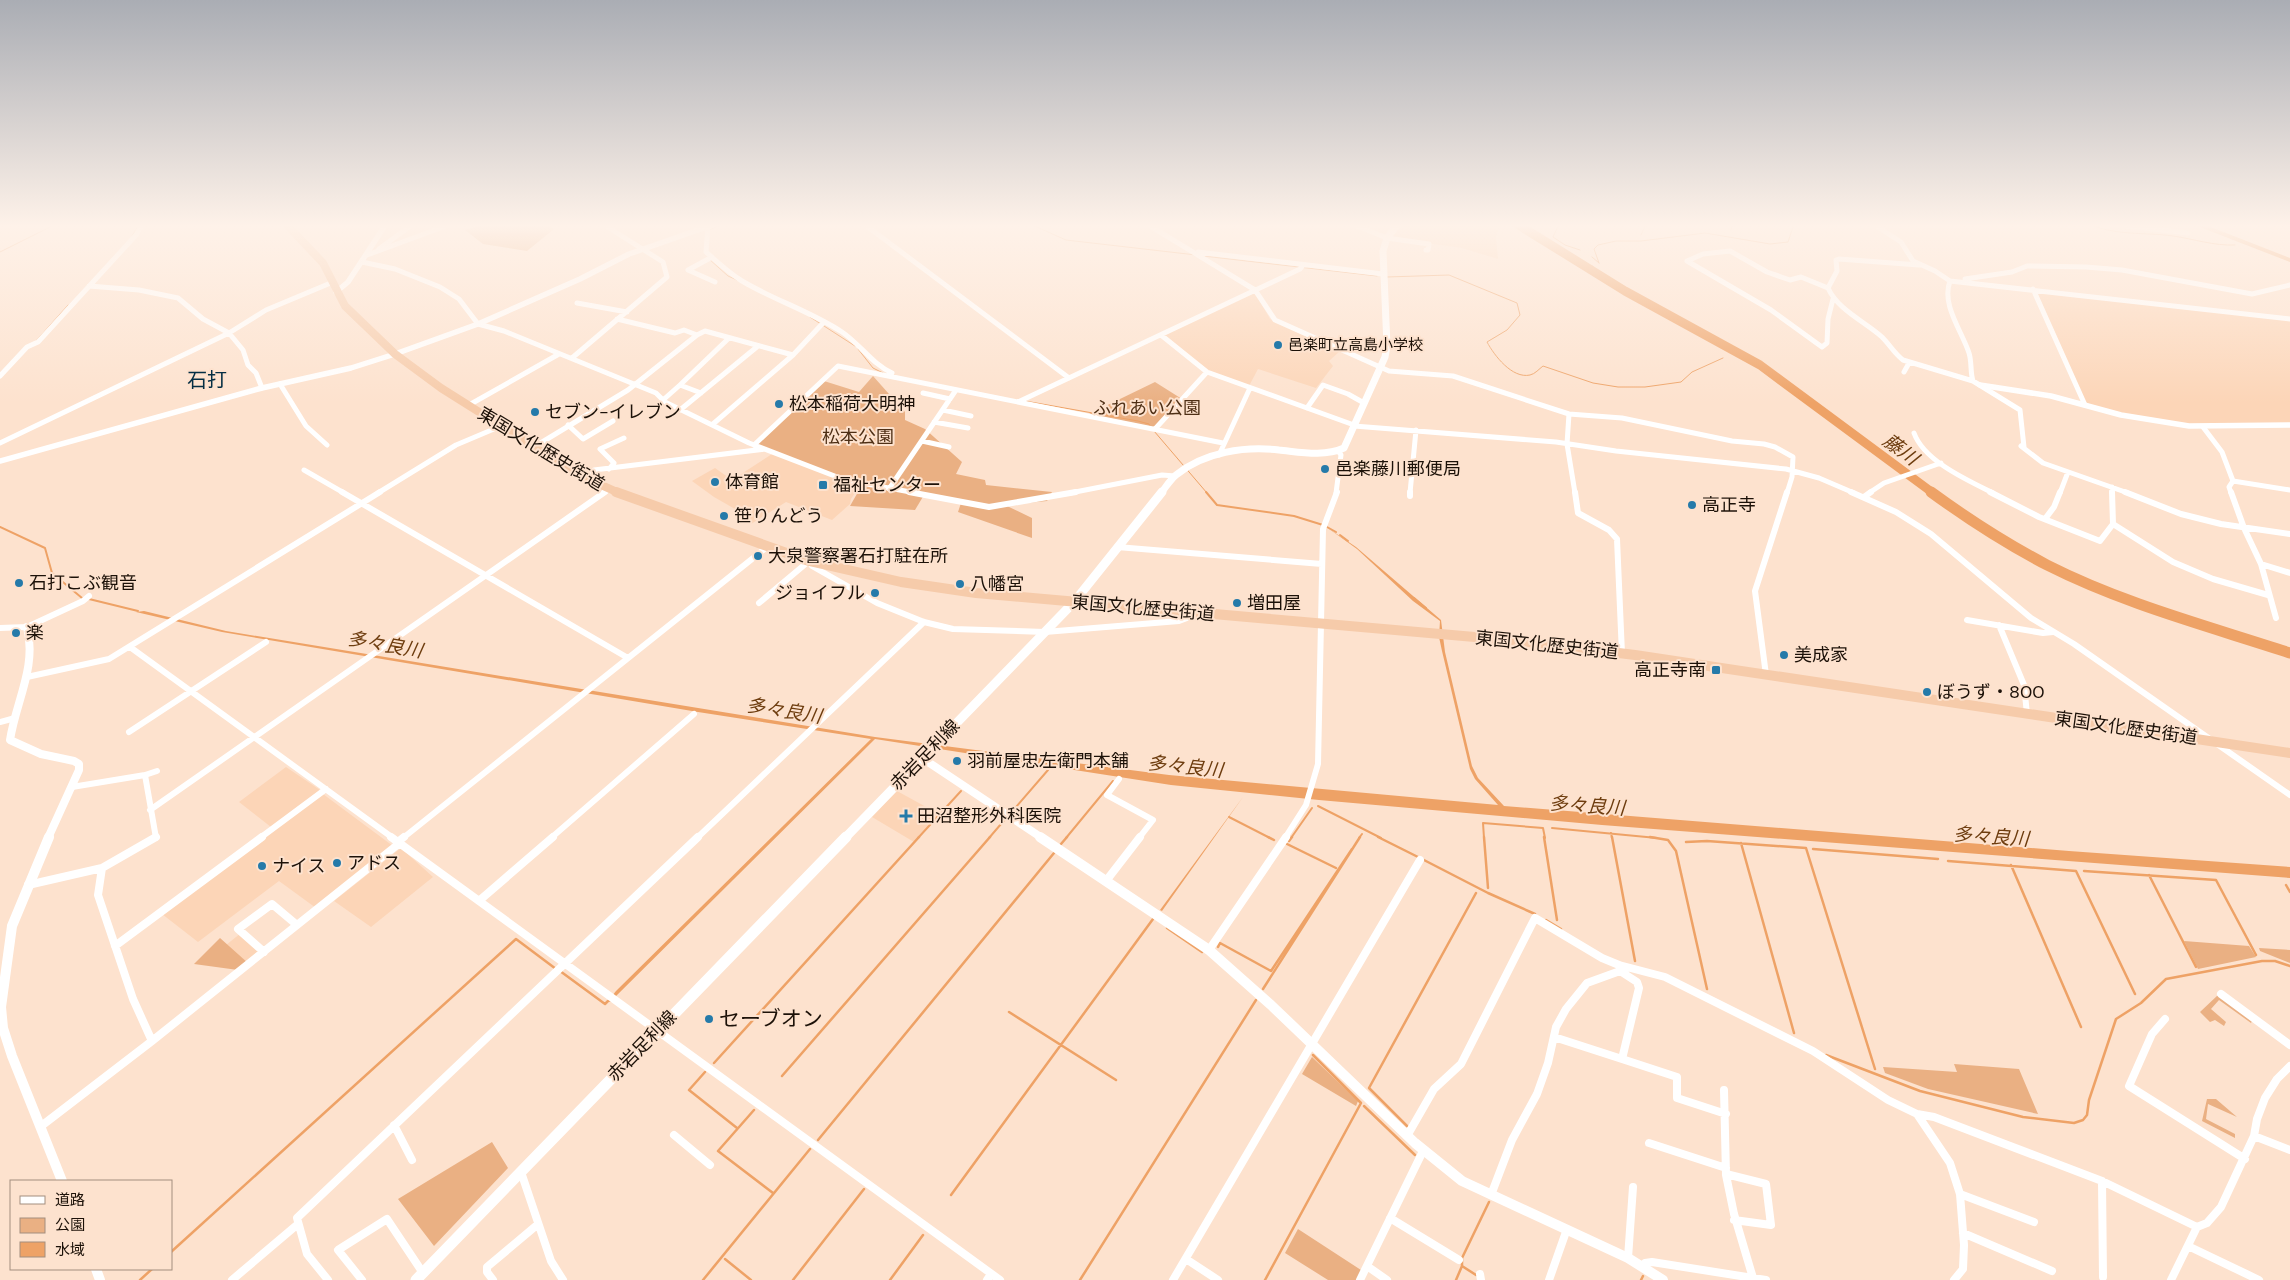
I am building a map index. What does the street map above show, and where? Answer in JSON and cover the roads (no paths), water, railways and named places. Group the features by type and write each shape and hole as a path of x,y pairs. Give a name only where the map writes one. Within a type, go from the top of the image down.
{"highway":[{"name":"東国文化歴史街道","path":"334,284 336,292 351,313 395,354 441,388 579,475 608,490 767,547 809,561 853,572 937,588 1440,634 1622,654 2290,752"}],"main road":[{"path":"1339,452 1347,444 1380,368 1387,346 1384,284"},
{"name":"赤岩足利線","path":"419,1276 1074,602 1175,476 1192,464 1219,455 1256,448 1325,453 1339,452"}],"street":[{"path":"0,376 26,347 38,342 92,284"},
{"path":"0,443 229,333 274,306 329,284"},
{"path":"336,292 346,284"},
{"path":"432,284 459,299 478,324 504,331 656,393 663,400 680,410 754,445 845,480 998,507 1162,475 1175,476"},
{"path":"0,461 262,388 351,368 478,324 567,284"},
{"path":"572,358 658,284"},
{"path":"748,284 824,322 854,341 879,368 892,373"},
{"path":"944,284 1069,378"},
{"path":"1245,284 1255,290 1269,315 1275,320 1389,371 1453,376 1569,414 1622,418 1732,441 1769,446 1793,457 1794,470 1754,591 1766,675"},
{"path":"1018,402 1268,284"},
{"path":"1726,284 1771,310 1822,347 1827,344 1828,319 1833,299"},
{"path":"1817,284 1828,288 1833,299 1883,338 1894,353 1908,363 1977,383 2051,396 2130,417 2203,427 2290,425"},
{"path":"1828,288 1830,284"},
{"path":"1948,284 1946,286 1950,308 1970,356 1970,369 1977,383 2020,410 2022,446 2043,463 2181,514 2244,528 2290,534"},
{"path":"1986,284 2290,319"},
{"path":"2196,284 2252,294 2268,293 2282,286 2290,285"},
{"path":"90,286 139,290 178,298 203,319 229,333 243,350 248,365 256,373 262,388"},
{"path":"2033,289 2085,405"},
{"path":"577,303 626,312"},
{"path":"617,320 665,329 675,333 684,330 697,335"},
{"path":"713,424 793,355 824,322"},
{"path":"534,447 635,385 697,335 705,331 793,355"},
{"path":"1161,335 1207,372 1354,425 1566,444 1794,470 1864,497 1896,512 1931,534 2025,614 2053,632 2062,635 2290,795"},
{"path":"663,400 729,338"},
{"path":"680,410 758,346"},
{"path":"469,405 559,354"},
{"path":"1904,372 1908,363"},
{"path":"754,445 838,366 1223,443"},
{"path":"1155,429 1207,372"},
{"path":"280,384 306,426 327,445"},
{"path":"680,385 701,393"},
{"path":"1307,408 1323,385 1348,394 1364,403"},
{"path":"1219,455 1250,388"},
{"path":"889,489 956,390"},
{"path":"924,393 950,399"},
{"path":"942,410 971,416"},
{"path":"1569,414 1566,444 1578,512 1609,530 1617,540 1622,654"},
{"path":"568,425 583,439 613,421"},
{"path":"934,422 968,428"},
{"path":"27,678 103,661 130,647 456,445 501,426"},
{"path":"2203,427 2222,452 2233,481"},
{"path":"1410,496 1416,430"},
{"path":"1914,433 1918,444 1940,464 1993,494 2045,519 2100,542 2114,524 2112,487"},
{"path":"609,468 614,463 600,450 624,438"},
{"path":"922,441 949,447"},
{"path":"579,475 609,468 766,449"},
{"path":"1209,950 1299,818 1310,799 1315,782 1318,764 1324,522 1338,491 1341,455 1339,452"},
{"path":"1864,497 1884,483 1940,464"},
{"path":"304,470 628,658"},
{"path":"2045,519 2055,508 2060,488 2068,472"},
{"path":"2233,481 2290,490"},
{"path":"2233,481 2229,487 2244,528 2262,564 2268,594 2276,618"},
{"path":"150,810 608,490"},
{"path":"2114,524 2173,562 2213,579 2268,594"},
{"path":"40,1127 264,952 767,547"},
{"path":"1117,547 1322,564"},
{"path":"759,603 809,561 812,566 877,603 924,622 968,630 1045,632 1179,621 1188,618 1189,612"},
{"path":"2262,564 2290,573"},
{"path":"0,628 27,627 83,601 89,596"},
{"path":"1967,620 2043,633 2053,632"},
{"path":"328,1280 307,1254 297,1218 924,622"},
{"path":"1999,625 2024,686 2027,714"},
{"path":"27,627 31,648 27,678 10,740 13,744 41,754 74,761 79,764 80,770 27,886 12,926 1,1007 3,1028 12,1056 62,1180"},
{"path":"129,732 266,642"},
{"path":"130,647 658,1030 989,1277 1000,1280"},
{"path":"480,900 694,714"},
{"path":"0,722 15,718"},
{"path":"922,758 1209,950 1249,983 1407,1136 1445,1170 1462,1181 1491,1195 1628,1258 1663,1280"},
{"path":"72,787 145,775 157,771"},
{"path":"27,886 102,868 156,838 145,775"},
{"path":"1106,881 1153,820 1106,794 1119,780"},
{"path":"115,946 326,788"},
{"path":"1173,1280 1420,860"},
{"path":"102,868 98,894 133,999 152,1041"},
{"path":"264,952 238,929 272,904 297,925"},
{"path":"1407,1136 1434,1089 1461,1064 1535,918 1619,968 1637,982 1638,988 1622,1059"},
{"path":"1491,1195 1512,1140 1536,1094 1548,1063 1556,1027 1566,1009 1587,983 1619,968 1665,977 1714,1000 1813,1051 1888,1100 1917,1114 1934,1117 2102,1181 2197,1227"},
{"path":"2221,994 2290,1046"},
{"path":"2165,1019 2152,1034 2129,1086 2245,1159"},
{"path":"1554,1037 1677,1077 1677,1098 1726,1114"},
{"path":"2171,1280 2197,1227 2207,1223 2221,1207 2245,1159 2254,1136 2254,1125 2266,1098 2284,1070 2290,1066"},
{"path":"1724,1090 1726,1171 1734,1220 1753,1278"},
{"path":"1917,1114 1950,1163 1960,1194 1963,1269 1954,1280"},
{"path":"394,1125 412,1160"},
{"path":"674,1134 710,1164"},
{"path":"2254,1136 2290,1150"},
{"path":"1649,1143 1766,1184 1770,1225 1734,1220"},
{"path":"1360,1280 1423,1151"},
{"path":"521,1172 550,1261 563,1280"},
{"path":"2102,1181 2102,1277"},
{"path":"1628,1258 1633,1187"},
{"path":"1960,1194 2034,1222"},
{"path":"1390,1218 1459,1260"},
{"path":"362,1280 338,1250 387,1220 419,1276"},
{"path":"232,1280 254,1259 298,1224"},
{"path":"493,1280 487,1272 488,1267 538,1225"},
{"path":"1549,1280 1567,1229"},
{"path":"1963,1233 2052,1271"},
{"path":"2188,1246 2259,1280"},
{"path":"1186,1259 1218,1280"},
{"path":"1643,1266 1645,1263 1652,1262 1766,1280"},
{"path":"1367,1266 1387,1280"}],"water":[{"path":"1325,526 1356,547 1441,620 1445,652 1472,766 1478,778 1504,806 2290,867 2290,878 1602,825 1319,800 1171,785 875,739 610,1002 608,1001 616,991 871,739 698,712 222,632 136,612 144,611 226,631 875,737 1169,775 1498,805 1475,779 1470,769 1439,637 1440,621 1413,601 1357,549"},
{"path":"1243,797 1162,911 1160,910"}],"waterway":[{"path":"1470,284 1517,303 1520,315 1507,330 1487,342 1504,365 1510,370 1523,375 1535,373 1543,366 1593,383 1618,387 1645,387 1681,382 1692,372 1723,358"},
{"name":"藤川","path":"1613,284 1760,365 1933,493"},
{"name":"多々良川","path":"36,341 68,305"},
{"path":"810,317 855,346"},
{"path":"858,349 873,368 883,373"},
{"path":"1025,401 1138,421 1149,424 1151,428"},
{"path":"1154,431 1207,493"},
{"path":"1206,492 1217,505 1294,516 1323,525"},
{"name":"藤川","path":"1931,492 2002,540 2076,579 2167,614 2290,653"},
{"name":"多々良川","path":"0,527 45,548 52,573 82,598"},
{"path":"1327,527 1336,532"},
{"path":"1340,535 1348,541"},
{"path":"1414,598 1426,608"},
{"name":"多々良川","path":"89,599 138,611"},
{"path":"1010,814 1048,770"},
{"path":"1066,838 1113,781"},
{"path":"918,838 961,791"},
{"path":"1318,806 1381,838"},
{"path":"1291,838 1312,808"},
{"path":"989,838 1007,817"},
{"path":"1229,817 1270,838"},
{"path":"1484,838 1483,823 1543,828 1545,838"},
{"path":"1552,828 1611,834"},
{"path":"1359,838 1362,834"},
{"path":"1611,834 1655,838"},
{"path":"1611,834 1612,838"},
{"path":"714,1063 919,837"},
{"path":"782,1076 990,837"},
{"path":"1061,844 1067,837"},
{"path":"1289,841 1292,837"},
{"path":"1263,989 1360,837"},
{"path":"1378,837 1418,857"},
{"path":"1484,837 1488,888"},
{"path":"1544,837 1557,920"},
{"path":"1612,837 1635,961"},
{"path":"1650,837 1655,838"},
{"path":"1270,838 1274,840"},
{"path":"1655,838 1668,840 1676,851 1707,989"},
{"path":"1686,842 1707,841 1741,843"},
{"path":"1741,843 1806,848 1875,1069"},
{"path":"1741,843 1794,1033"},
{"path":"1287,844 1336,868"},
{"path":"1218,947 1220,943 1271,971 1352,849"},
{"path":"1813,849 1938,859"},
{"path":"818,1140 1054,853"},
{"path":"1422,859 1488,893 1535,914"},
{"path":"1948,861 2011,866"},
{"path":"2011,866 2076,871 2135,994"},
{"path":"2011,866 2081,1027"},
{"path":"2084,871 2149,875"},
{"path":"2149,875 2216,880 2256,955"},
{"path":"2149,875 2196,967"},
{"path":"2286,885 2290,892"},
{"path":"1407,1126 1369,1088 1476,893"},
{"path":"1061,1045 1153,919"},
{"path":"1546,920 1561,929"},
{"path":"1167,928 1202,952"},
{"path":"172,1251 516,939 556,969"},
{"path":"1826,1055 1920,1091 2023,1117 2074,1123 2083,1120 2087,1115 2089,1100 2116,1019 2141,1003 2166,979 2262,961 2275,961 2290,966"},
{"path":"560,971 605,1004 608,1001"},
{"path":"1080,1280 1256,1000"},
{"path":"1009,1012 1061,1045"},
{"path":"951,1195 1061,1045"},
{"path":"1061,1045 1116,1080"},
{"path":"1265,1280 1361,1103 1313,1055"},
{"path":"705,1072 689,1090 737,1128"},
{"path":"1364,1106 1415,1155"},
{"path":"754,1110 718,1151 773,1193"},
{"path":"703,1280 810,1149"},
{"path":"793,1280 864,1189"},
{"path":"1462,1266 1462,1258 1489,1202"},
{"path":"890,1280 923,1235"},
{"path":"725,1259 751,1280"},
{"path":"1456,1280 1462,1266"},
{"path":"1462,1266 1476,1275"},
{"path":"140,1280 151,1270"},
{"path":"1641,1280 1643,1276"}],"place":[{"name":"邑楽町立高島小学校","path":"1278,345"},
{"name":"松本稲荷大明神","path":"779,404"},
{"name":"セブン-イレブン","path":"535,412"},
{"name":"邑楽藤川郵便局","path":"1325,469"},
{"name":"体育館","path":"715,482"},
{"name":"福祉センター","path":"823,485"},
{"name":"高正寺","path":"1692,505"},
{"name":"笹りんどう","path":"724,516"},
{"name":"大泉警察署石打駐在所","path":"758,556"},
{"name":"石打こぶ観音","path":"19,583"},
{"name":"八幡宮","path":"960,584"},
{"name":"ジョイフル","path":"875,593"},
{"name":"増田屋","path":"1237,603"},
{"name":"楽","path":"16,633"},
{"name":"美成家","path":"1784,655"},
{"name":"高正寺南","path":"1716,670"},
{"name":"ぼうず・800","path":"1927,692"},
{"name":"羽前屋忠左衛門本舗","path":"957,761"},
{"name":"田沼整形外科医院","path":"906,816"},
{"name":"アドス","path":"337,863"},
{"name":"ナイス","path":"262,866"},
{"name":"セーブオン","path":"709,1019"}],"district":[{"name":"石打","path":"207,380"}],"park label":[{"name":"ふれあい公園","path":"1147,408"},
{"name":"松本公園","path":"858,437"}]}
